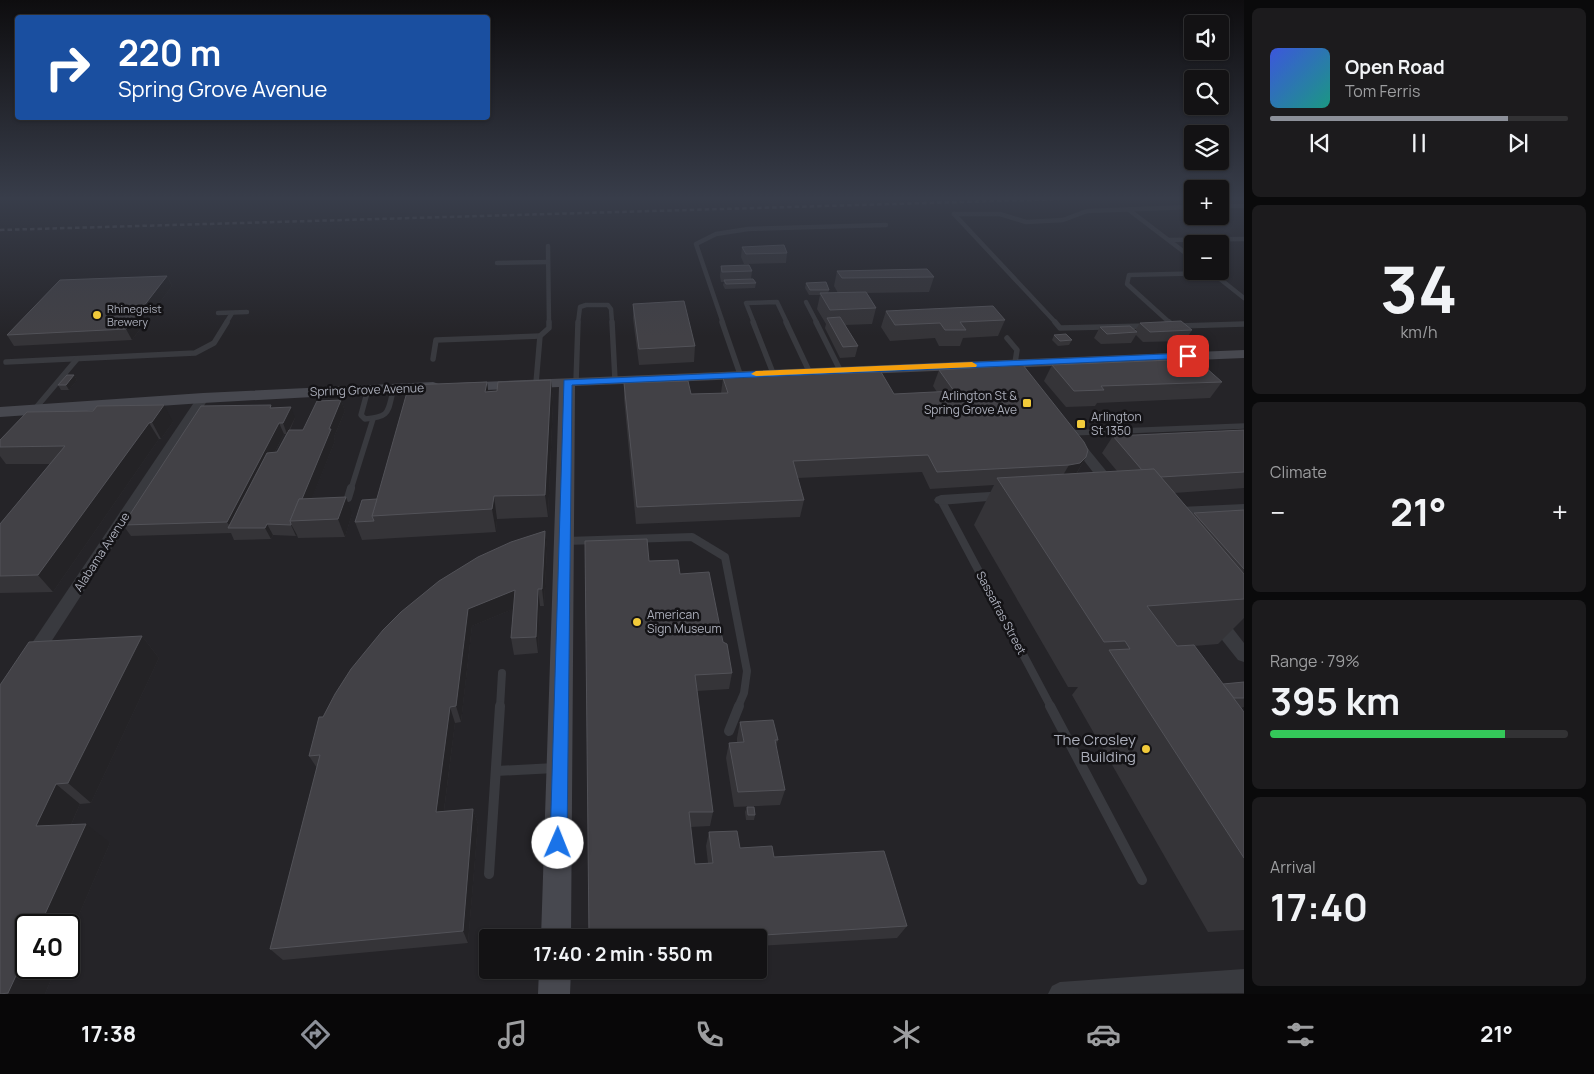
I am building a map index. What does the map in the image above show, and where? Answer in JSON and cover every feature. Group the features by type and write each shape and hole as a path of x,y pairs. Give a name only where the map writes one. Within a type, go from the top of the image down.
{"main road":[{"name":"Spring Grove Avenue","path":"0,412 28,416 203,398 394,388 840,370 1019,369 1244,354"},
{"path":"556,929 571,382"},
{"path":"554,994 555,979"}],"street":[{"name":"Alabama Avenue","path":"22,672 203,398"},
{"path":"1066,430 1116,493 1094,491"},
{"name":"Sassafras Street","path":"941,500 1017,496"},
{"path":"1209,611 1244,655"},
{"path":"1060,994 1200,989 1244,981"}],"lane":[{"path":"697,243 740,374"},
{"path":"981,243 1060,328 1152,326"},
{"path":"1173,243 1184,252"},
{"path":"433,359 436,340 540,336 549,328 548,246"},
{"path":"497,264 548,262"},
{"path":"1173,326 1127,284 1129,275 1184,273"},
{"path":"1221,280 1244,298"},
{"path":"773,373 746,303 777,302 809,371"},
{"path":"806,302 840,370"},
{"path":"571,382 578,315 580,307 586,305 608,305 611,309 616,380"},
{"path":"218,313 247,312"},
{"path":"6,362 195,353 207,350 215,343 232,313"},
{"path":"1166,326 1244,324"},
{"path":"536,383 540,336"},
{"path":"1007,338 1017,350 1019,369"},
{"path":"28,416 77,359"},
{"path":"368,390 361,414 365,420 381,418 386,414 394,388"},
{"path":"348,498 373,419"},
{"path":"1066,430 1244,426"},
{"name":"Sassafras Street","path":"941,500 1142,880"},
{"path":"1171,512 1244,508"},
{"path":"566,541 692,537 725,557 747,671 744,693 729,731"},
{"path":"489,874 502,673"},
{"path":"496,770 560,768"}],"shaded area":[{"path":"0,243 1184,243 1184,280 1229,280 1229,243 1244,243 1244,994 0,994"}],"building":[{"path":"784,245 787,253 746,254 742,247"},
{"path":"749,265 752,271 722,272 721,266"},
{"path":"927,269 934,277 842,278 837,271"},
{"name":"Rhinegeist Brewery","path":"167,276 126,329 7,335 60,280"},
{"path":"753,279 756,283 726,284 724,280"},
{"path":"826,282 829,290 810,290 806,283"},
{"path":"866,292 876,308 830,310 820,293"},
{"path":"684,301 695,346 639,349 633,304"},
{"path":"993,306 1005,320 960,322 966,330 945,330 940,323 895,325 886,311"},
{"path":"840,317 858,346 843,347 827,318"},
{"path":"1181,321 1192,330 1150,332 1140,323"},
{"path":"1130,326 1137,332 1107,334 1100,327"},
{"path":"1066,334 1072,340 1060,341 1054,335"},
{"path":"1196,359 1222,382 1101,386 1104,390 1074,391 1052,365"},
{"path":"1023,365 1084,442 1088,450 1086,457 1080,463 937,472 928,455 793,461 804,500 637,507 624,383 688,381 691,394 728,393 723,378 881,372 894,394 954,391 939,370"},
{"path":"67,375 74,375 66,385 58,385"},
{"path":"551,380 545,495 494,496 492,509 372,516 409,385 487,382 485,392 497,391 498,382"},
{"path":"341,400 302,499 299,499 290,521 291,525 267,524 265,528 228,528 267,453 277,452 289,430 303,430 317,401"},
{"path":"164,405 38,575 0,576 0,524 65,446 0,447 0,440 27,412 93,411 97,406"},
{"path":"271,405 270,408 291,407 283,423 279,423 227,522 123,525 201,406"},
{"path":"1244,430 1244,472 1161,477 1154,469 1142,470 1113,436"},
{"path":"1154,469 1244,574 1244,599 1147,606 1177,646 1194,645 1244,712 1244,858 1109,650 1130,649 1125,641 1104,642 997,478"},
{"path":"346,497 338,519 290,521 299,499"},
{"path":"377,499 372,516 374,521 355,522 362,500"},
{"path":"1244,510 1244,569 1194,513"},
{"path":"545,531 542,589 538,589 536,637 511,638 515,590 468,609 456,706 450,707 436,812 473,809 463,931 270,949 320,755 309,756 319,717 323,717 351,669 383,630 401,612 439,581 478,557 511,542"},
{"path":"647,539 649,561 678,560 680,574 709,572 723,642 727,644 732,673 695,675 713,812 689,812 695,864 713,863 709,832 737,831 740,848 772,846 774,857 884,851 907,926 767,935 767,929 589,929 585,541"},
{"path":"142,636 68,783 56,784 36,826 86,824 45,914 15,914 15,978 8,993 0,994 0,685 29,642"},
{"path":"1244,682 1244,698 1234,698 1223,684"},
{"path":"773,720 778,740 775,740 785,790 738,792 729,743 744,742 740,722"},
{"path":"747,807 754,807 755,815 748,815"}],"slow traffic":[{"path":"756,374 972,365"}],"place":[{"name":"Rhinegeist Brewery","path":"97,315"},
{"name":"Arlington St & Spring Grove Ave","path":"1027,403"},
{"name":"Arlington St 1350","path":"1081,424"},
{"name":"American Sign Museum","path":"637,622"},
{"name":"The Crosley Building","path":"1146,749"}],"route":[{"path":"558,843 566,541 567,382 1188,356"}]}
